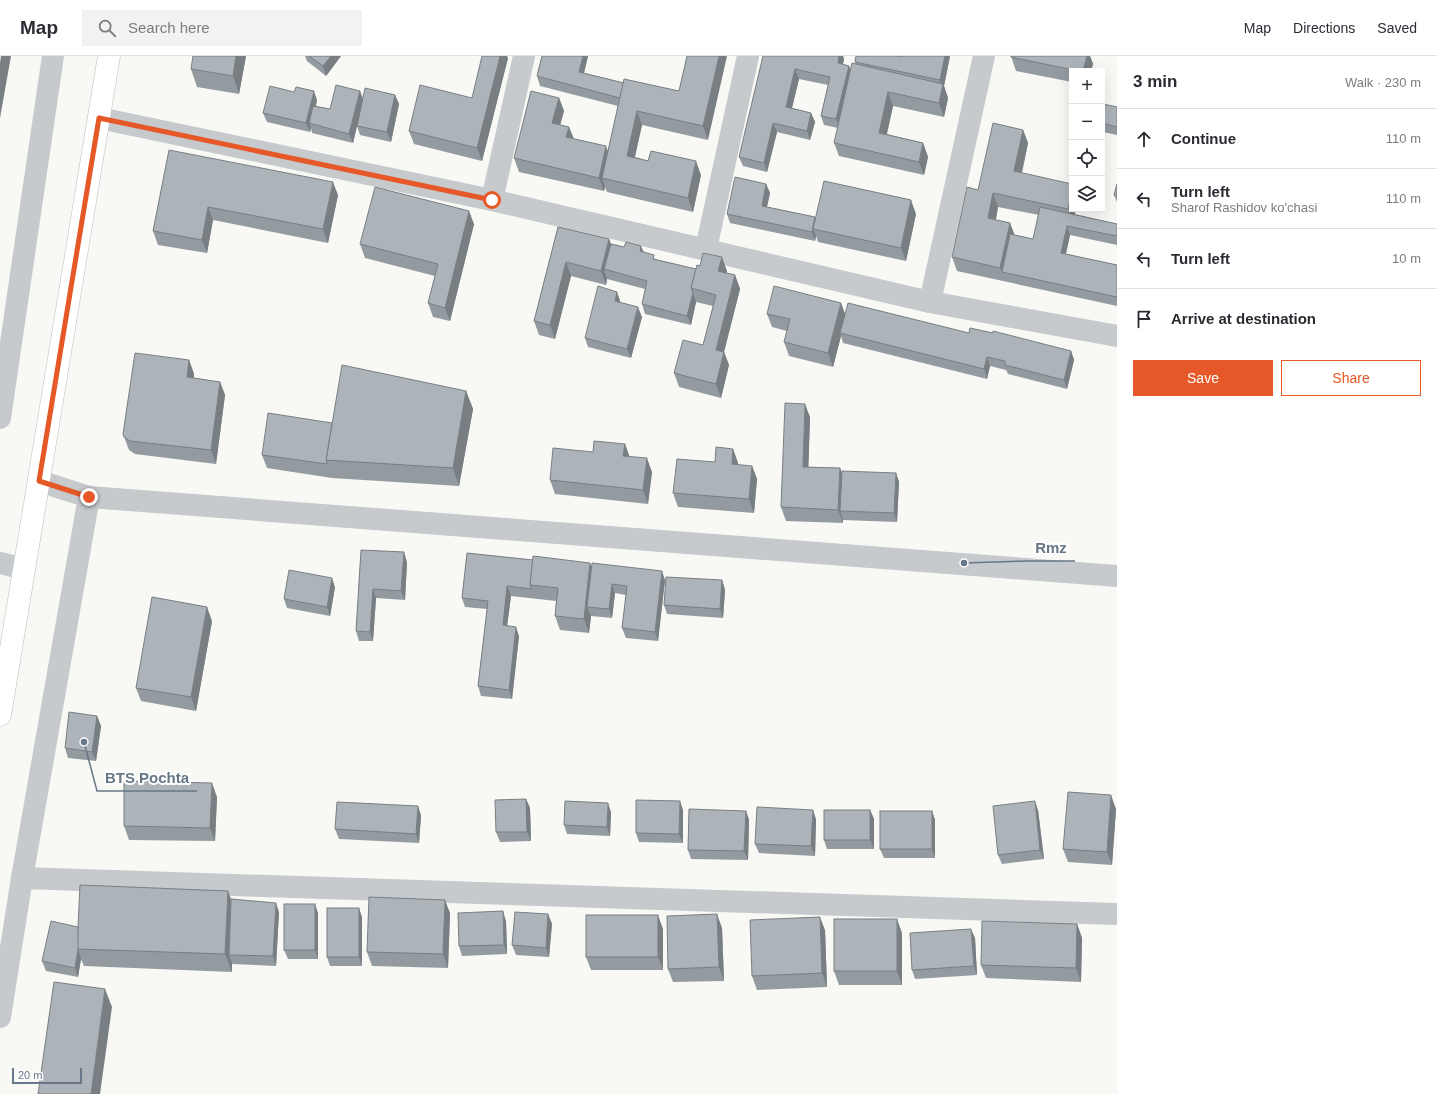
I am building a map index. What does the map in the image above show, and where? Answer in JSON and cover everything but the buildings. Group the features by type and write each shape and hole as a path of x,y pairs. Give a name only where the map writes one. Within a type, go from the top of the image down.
{"main road":[{"path":"0,715 4,660 24,569 109,56"}],"street":[{"path":"0,418 54,56"},
{"path":"492,200 524,56"},
{"path":"706,249 748,56"},
{"path":"930,302 984,56"},
{"path":"99,118 492,200 930,302 1117,336"},
{"path":"39,481 89,497 1117,576"},
{"path":"0,1017 22,878 89,497"},
{"path":"0,563 24,569"},
{"path":"22,878 1117,914"}],"place":[{"name":"Rmz","path":"964,563"},
{"name":"BTS Pochta","path":"84,742"}],"route":[{"path":"89,497 39,481 99,118 492,200"}]}
